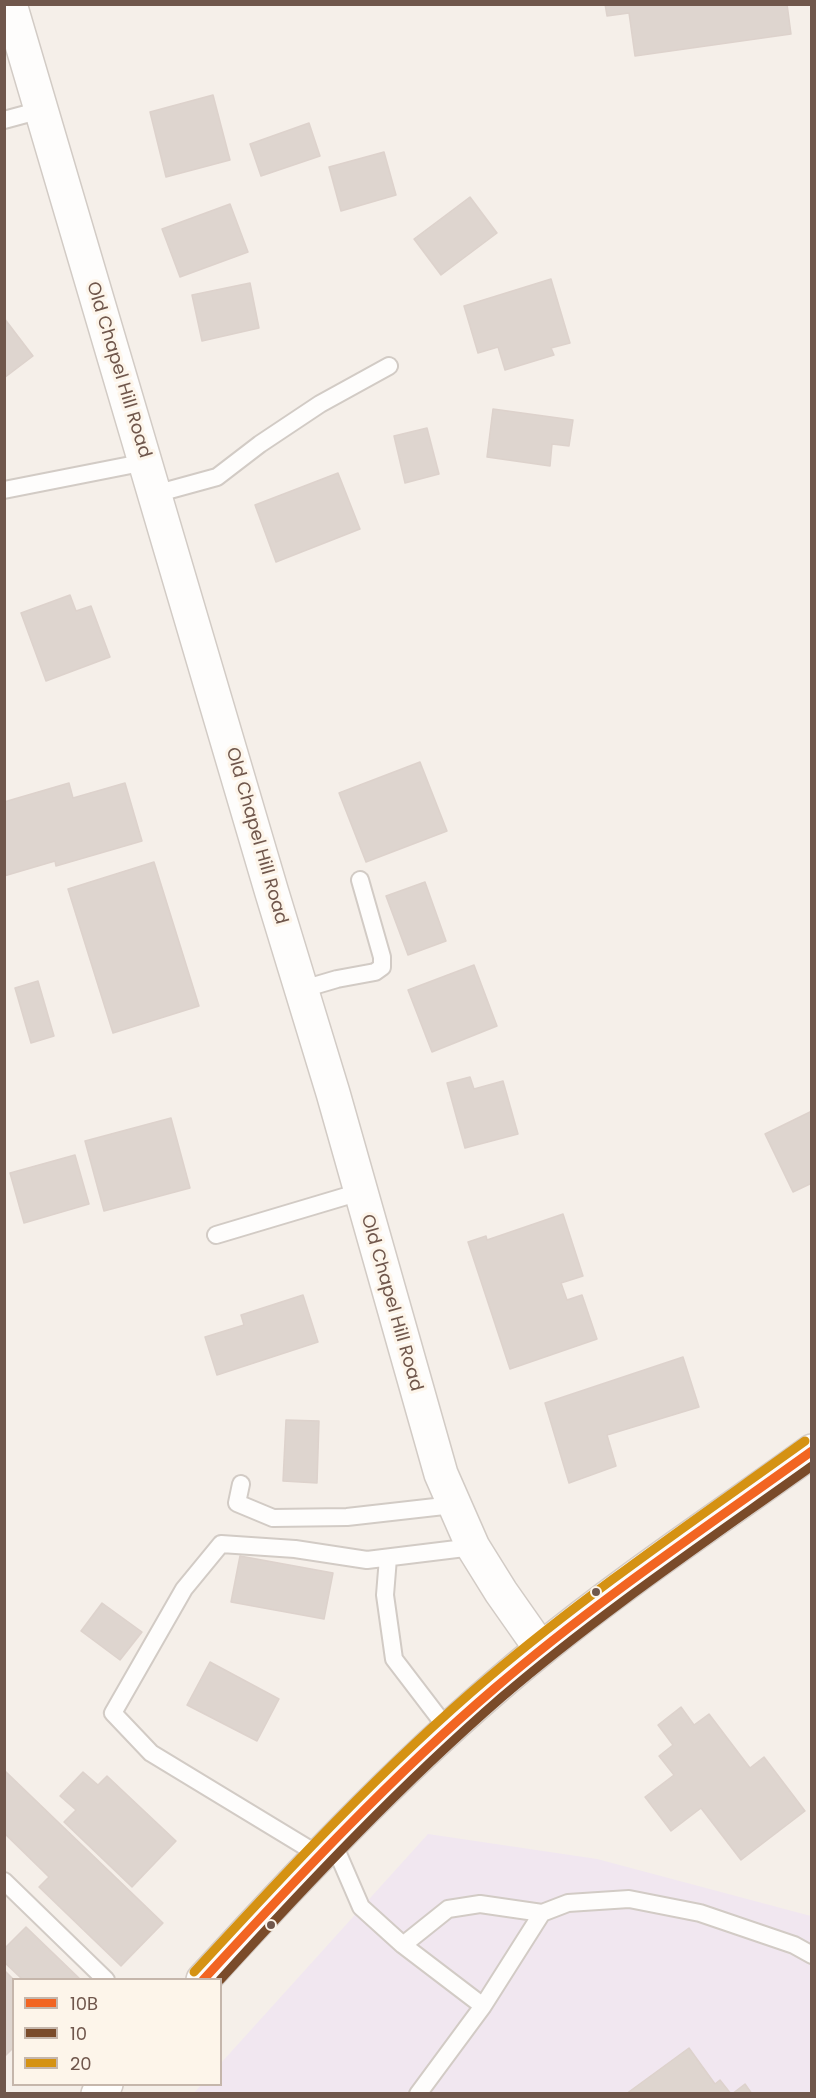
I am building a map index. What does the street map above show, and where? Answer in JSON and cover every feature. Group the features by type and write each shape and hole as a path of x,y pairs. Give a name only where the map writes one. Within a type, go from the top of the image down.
{"street":[{"name":"Old Chapel Hill Road","path":"10,4 272,892 303,989 441,1474 472,1547 541,1649"},
{"path":"205,1978 326,1848 449,1731 541,1649 812,1451"}],"lane":[{"path":"4,120 41,110"},
{"path":"155,494 216,477 320,404 389,366"},
{"path":"4,490 146,462"},
{"path":"303,989 337,979 375,972 382,967 382,957 360,880"},
{"path":"216,1234 360,1192"},
{"path":"241,1484 237,1503 273,1518 347,1517 453,1505"},
{"path":"472,1547 367,1560 295,1549 221,1544 184,1589 113,1713 151,1753 326,1848 361,1907 403,1946 483,2006"},
{"path":"388,1558 385,1595 394,1659 449,1731"},
{"path":"4,1881 104,1978"},
{"path":"403,1946 448,1909 480,1904 542,1913 567,1903 629,1899 700,1913 794,1945 812,1955"},
{"path":"418,2094 483,2006 542,1913"}],"shaded area":[{"path":"428,1834 597,1859 811,1916 811,2093 193,2094 200,2086 222,2086 222,2062"}],"building":[{"path":"605,4 787,4 791,34 635,56 629,13 607,16"},
{"path":"213,95 230,160 166,177 150,112"},
{"path":"309,123 320,156 261,176 250,144"},
{"path":"384,152 396,195 341,211 329,167"},
{"path":"470,197 497,233 441,275 414,239"},
{"path":"230,204 248,252 180,277 162,229"},
{"path":"551,279 570,343 551,348 554,355 505,370 498,347 478,353 464,306"},
{"path":"250,283 259,328 202,341 192,295"},
{"path":"4,318 33,356 4,378"},
{"path":"493,409 573,420 569,446 552,444 550,466 487,457"},
{"path":"427,428 439,474 405,483 394,436"},
{"path":"338,473 360,529 276,562 255,505"},
{"path":"70,595 76,611 91,606 110,657 46,681 21,613"},
{"path":"420,762 447,831 366,862 339,793"},
{"path":"69,783 73,798 125,783 142,841 56,866 55,861 4,876 4,802"},
{"path":"154,862 199,1006 113,1033 68,889"},
{"path":"425,882 446,941 408,955 386,896"},
{"path":"474,965 497,1026 432,1052 408,990"},
{"path":"38,981 54,1036 31,1043 15,988"},
{"path":"470,1077 474,1089 503,1081 518,1134 465,1148 447,1083"},
{"path":"812,1111 812,1183 793,1192 765,1134"},
{"path":"171,1118 190,1188 104,1211 85,1141"},
{"path":"75,1155 89,1204 24,1223 10,1173"},
{"path":"563,1214 583,1276 561,1283 567,1300 582,1295 597,1339 510,1369 468,1242 486,1236 487,1240"},
{"path":"303,1295 318,1342 217,1375 205,1337 244,1325 241,1315"},
{"path":"683,1357 699,1407 607,1435 616,1466 569,1483 545,1403"},
{"path":"286,1420 319,1421 317,1483 283,1481"},
{"path":"240,1556 333,1573 324,1619 231,1602"},
{"path":"102,1603 142,1632 120,1660 81,1631"},
{"path":"210,1662 279,1699 257,1741 187,1705"},
{"path":"681,1707 694,1725 709,1714 750,1768 764,1757 805,1811 741,1860 701,1808 671,1831 645,1797 674,1775 659,1756 673,1745 658,1725"},
{"path":"4,1770 163,1923 121,1966 39,1887 49,1877 4,1833"},
{"path":"83,1772 98,1785 107,1776 176,1841 132,1887 64,1822 76,1810 60,1796"},
{"path":"26,1927 79,1978 21,1978 4,1962 4,1949"},
{"path":"4,1970 12,1978 12,2049 4,2057"},
{"path":"689,2048 715,2084 720,2080 731,2094 626,2094"},
{"path":"745,2084 752,2094 732,2094"}],"transit line":[{"name":"20","path":"194,1972 374,1783 489,1677 605,1585 805,1441"},
{"name":"10B","path":"205,1978 309,1866 382,1793 495,1688 611,1596 812,1451"},
{"name":"10","path":"222,1978 357,1834 428,1764 502,1697 615,1607 812,1466"}]}
